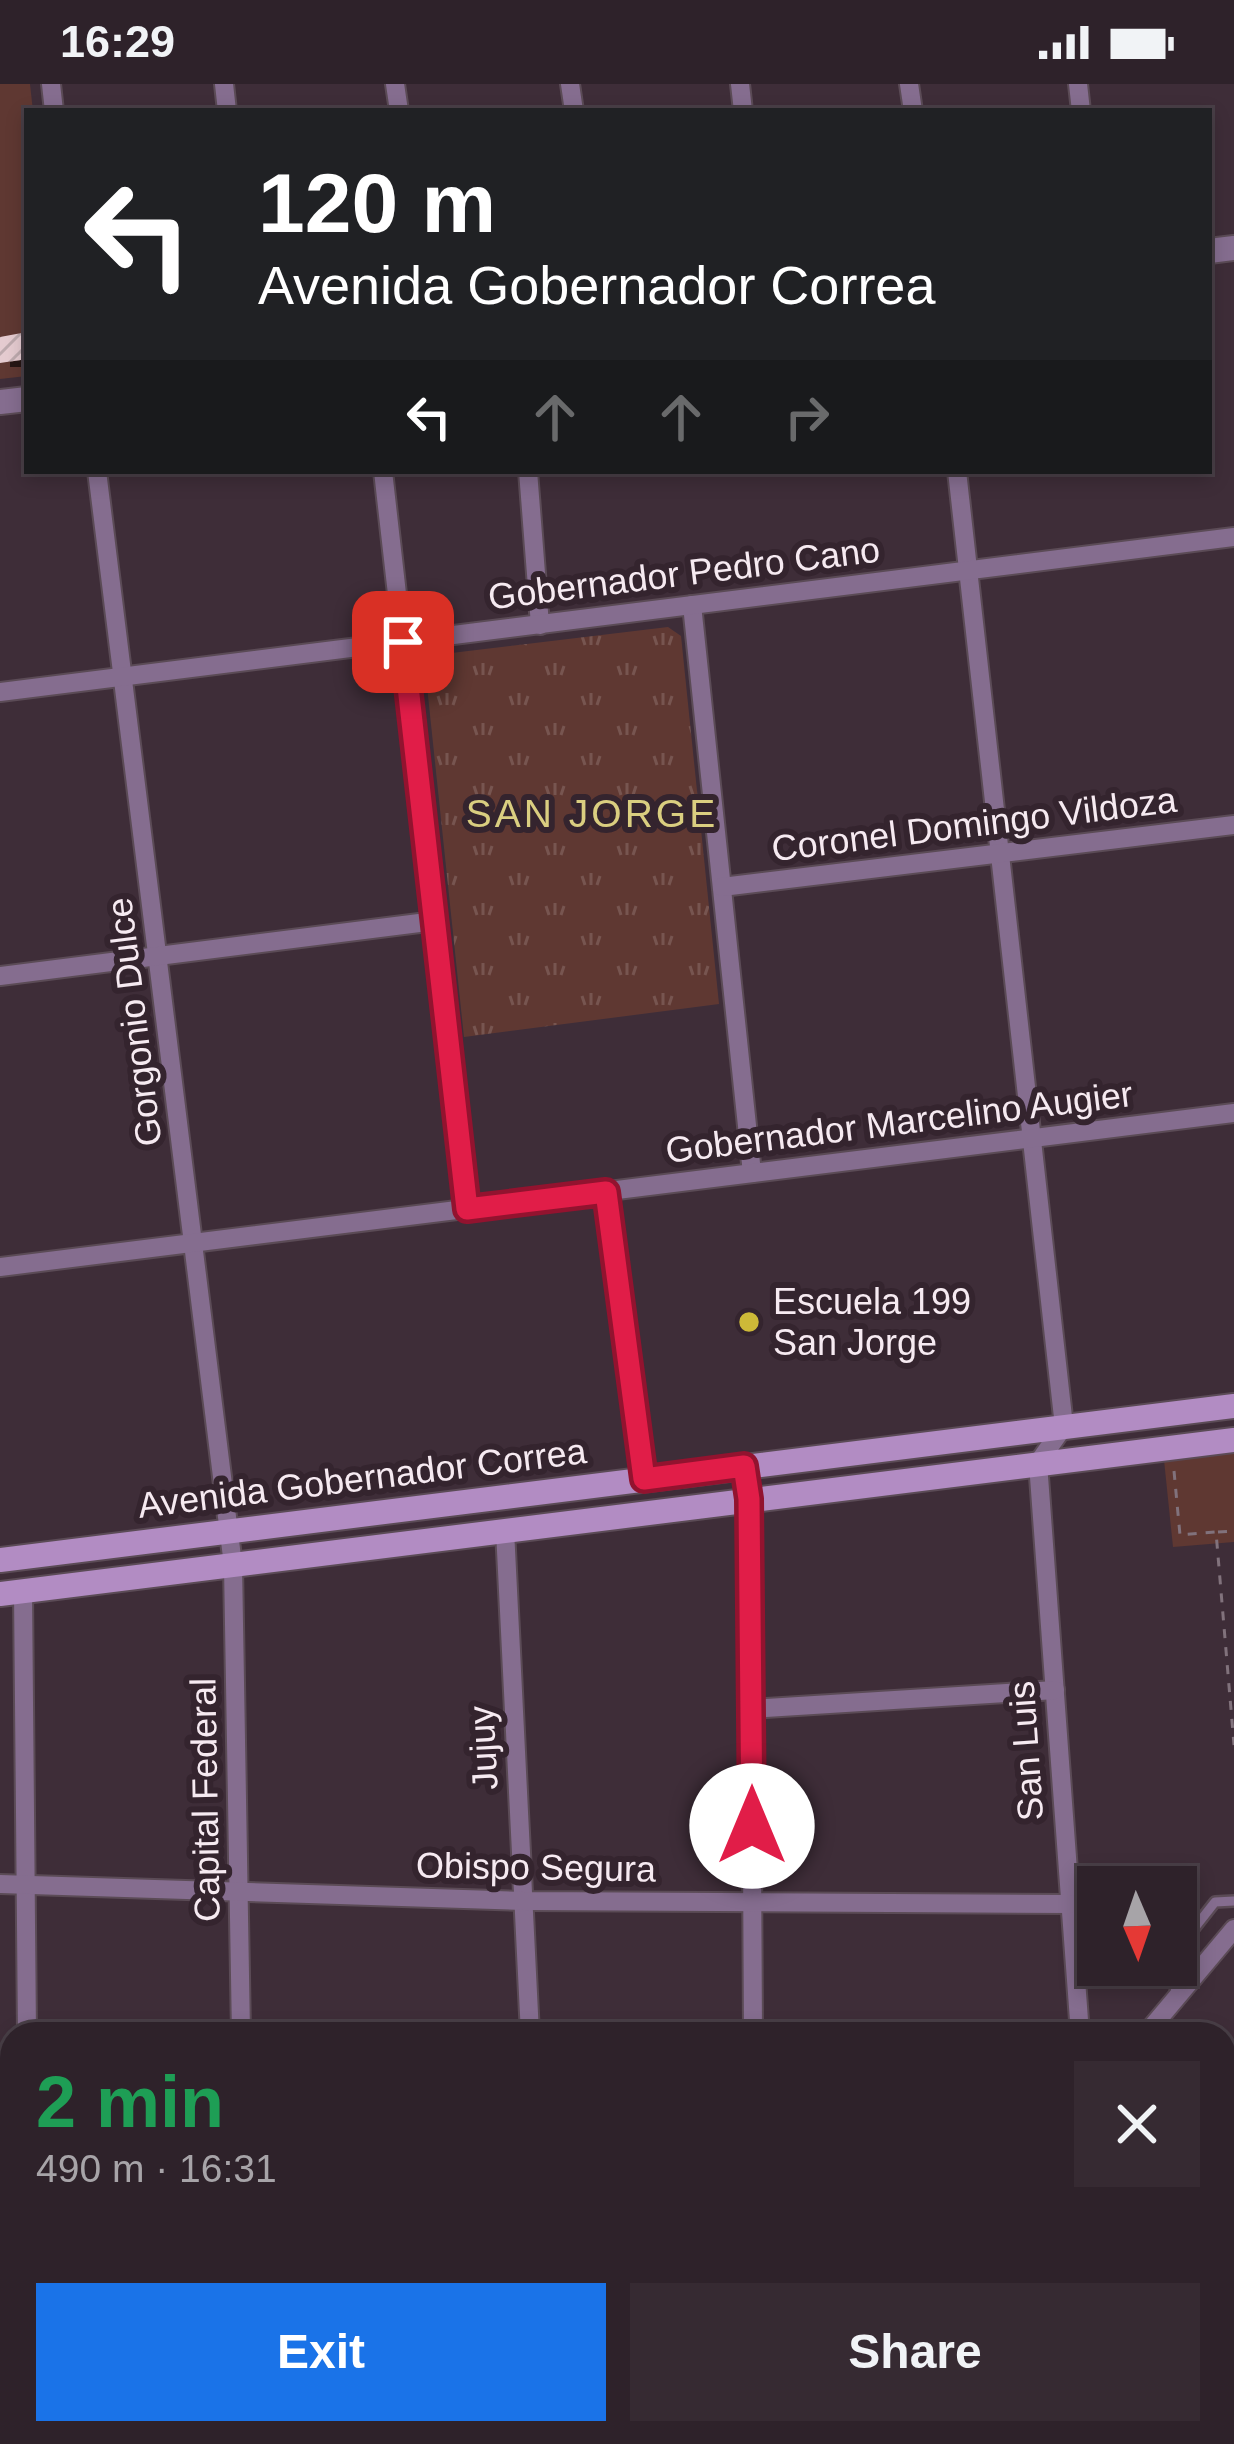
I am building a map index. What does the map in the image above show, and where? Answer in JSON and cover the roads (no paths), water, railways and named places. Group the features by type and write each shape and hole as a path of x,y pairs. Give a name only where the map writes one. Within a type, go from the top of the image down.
{"main road":[{"name":"Avenida Gobernador Correa","path":"0,1559 1234,1406"},
{"name":"Avenida Gobernador Correa","path":"11,1592 1234,1440"}],"street":[{"name":"Gorgonio Dulce","path":"97,474 233,1564"},
{"path":"383,474 467,1209"},
{"path":"528,474 540,625"},
{"path":"956,474 1064,1426 1038,1463"},
{"name":"Gobernador Pedro Cano","path":"0,692 1234,537"},
{"path":"692,605 752,1173"},
{"name":"Coronel Domingo Vildoza","path":"722,887 1234,825"},
{"path":"0,976 435,921"},
{"name":"Gobernador Marcelino Augier","path":"0,1267 1234,1113"},
{"path":"606,1192 644,1479"},
{"name":"San Luis","path":"1038,1463 1079,2022"},
{"path":"744,1466 749,1499 753,2022"},
{"name":"Jujuy","path":"505,1530 529,2022"},
{"name":"Capital Federal","path":"233,1564 242,2022"},
{"path":"11,1592 27,1885 27,2022"},
{"path":"751,1709 1055,1690"},
{"name":"Obispo Segura","path":"0,1884 524,1901 1070,1904"},
{"path":"1156,2022 1233,1932"}],"lane":[{"path":"1174,2001 1178,1949 1215,1902 1234,1901"}],"place":[{"name":"Escuela 199 San Jorge","path":"749,1322"}],"district":[{"name":"SAN JORGE","path":"592,813"}]}
